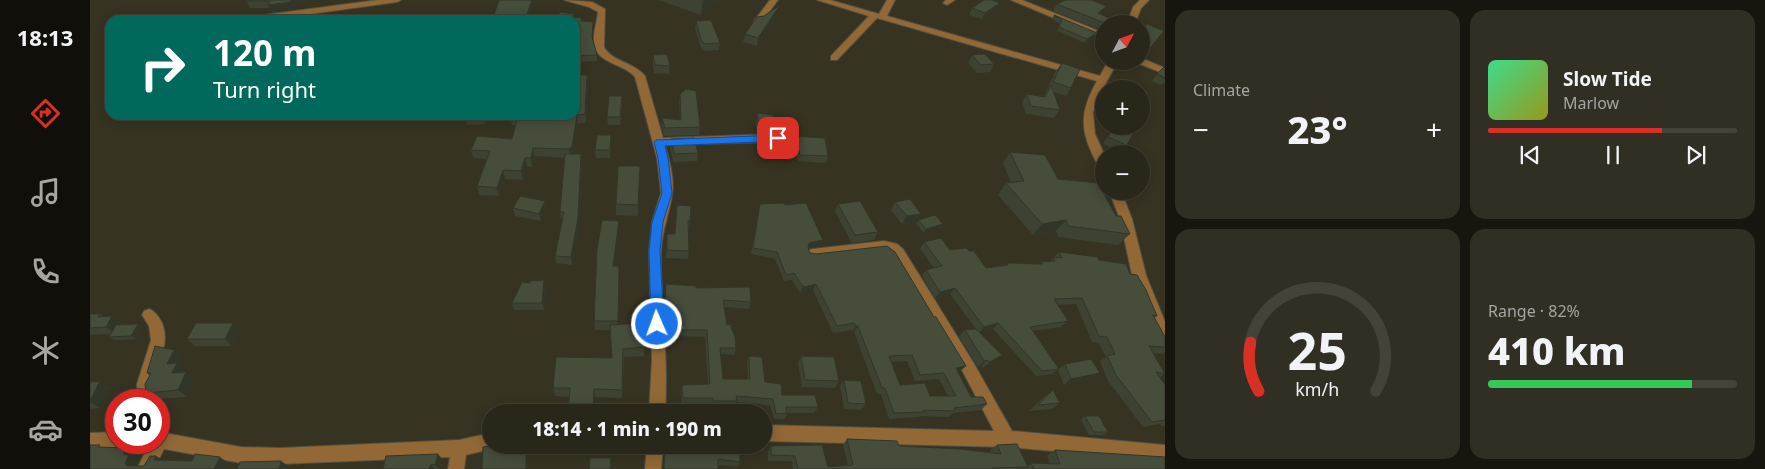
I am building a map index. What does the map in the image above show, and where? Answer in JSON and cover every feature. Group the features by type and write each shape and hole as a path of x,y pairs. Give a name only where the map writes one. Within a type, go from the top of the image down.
{"street":[{"path":"281,15 375,1 397,0"},
{"path":"568,0 592,5 602,12 598,40 600,49 604,55 636,70 663,158 667,193 658,222 655,251 659,360 657,404"},
{"path":"758,21 774,0"},
{"path":"821,0 878,17 1028,56 1102,80 1108,70"},
{"path":"834,58 878,17 891,0"},
{"path":"1015,0 1095,32"},
{"path":"1134,15 1137,7 1145,0"},
{"path":"1150,65 1165,71"},
{"path":"1095,93 1086,113 1087,124 1095,150"},
{"path":"659,142 778,138"},
{"path":"1119,200 1126,218 1138,275 1165,339"},
{"path":"813,254 884,246 892,248 898,253 968,367 1007,439"},
{"path":"145,389 158,346 156,322 148,315"},
{"path":"772,433 1007,439 1165,453"},
{"path":"90,442 105,441"},
{"path":"170,443 241,455 329,455 459,448 482,443"},
{"path":"456,469 459,448"},
{"path":"145,469 152,454"},
{"path":"653,469 654,454"}],"building":[{"path":"246,0 292,0 291,2 268,5 270,1"},
{"path":"499,0 532,0 527,15 494,15"},
{"path":"984,0 1000,3 985,13 972,8"},
{"path":"1066,0 1091,0 1107,6 1098,13 1102,15 1095,15 1095,19 1057,4"},
{"path":"780,5 758,38 745,34 757,17 764,16"},
{"path":"560,12 574,14 573,15 558,15"},
{"path":"1054,15 1095,32 1095,34 1087,39 1059,27 1062,20"},
{"path":"580,18 582,18 581,21 593,22 592,37 597,55 580,56"},
{"path":"711,20 720,43 705,44 701,40 696,21"},
{"path":"1150,25 1164,31 1150,48"},
{"path":"667,54 670,66 655,65 653,55"},
{"path":"985,54 994,64 981,65 972,55"},
{"path":"1062,63 1080,69 1071,88 1053,82"},
{"path":"1165,67 1165,78 1157,74"},
{"path":"580,75 587,75 585,114 580,115"},
{"path":"1051,85 1060,110 1031,106 1027,94 1045,97"},
{"path":"686,89 696,91 700,127 665,128 662,118 681,120 680,94"},
{"path":"609,96 622,96 620,117 607,117"},
{"path":"758,113 773,115 774,124 758,125"},
{"path":"517,120 576,120 572,147 569,149 533,148 531,158 525,158 521,171 503,170 497,188 477,186 490,151 471,150 477,136 512,139"},
{"path":"597,135 611,135 610,150 595,150"},
{"path":"1109,135 1132,135 1127,145 1108,137"},
{"path":"791,136 825,138 828,156 800,155 798,148 791,148"},
{"path":"694,138 698,153 674,154 671,139"},
{"path":"1010,152 1045,155 1058,179 1095,183 1095,200 1107,200 1116,216 1121,216 1130,234 1068,226 1066,220 1042,224 1006,183 1024,181"},
{"path":"565,154 581,154 578,218 571,257 555,256 564,212 560,212"},
{"path":"618,166 640,166 638,205 616,204"},
{"path":"520,196 545,201 539,214 513,208"},
{"path":"910,199 921,214 907,216 895,202"},
{"path":"860,201 878,232 855,235 838,204"},
{"path":"784,203 785,205 806,203 823,240 809,243 810,253 816,254 887,246 895,252 966,366 956,368 971,397 983,397 987,404 954,408 955,411 923,410 924,412 894,413 885,388 882,388 858,326 854,323 837,326 816,284 803,287 794,273 786,275 777,252 753,248 760,204","holes":["912,355 920,375 944,373 956,396 930,396 925,383 900,385 889,356"]},
{"path":"677,205 691,206 690,221 688,221 689,251 667,250 667,234 675,234"},
{"path":"935,215 943,224 926,229 918,220"},
{"path":"602,220 619,221 613,266 619,266 618,321 594,321 597,249"},
{"path":"941,238 950,250 966,248 969,251 974,251 986,268 1008,265 1007,263 1042,264 1041,262 1055,261 1054,257 1062,258 1059,252 1098,257 1099,260 1126,264 1130,274 1137,275 1146,290 1157,316 1153,315 1165,337 1165,347 1149,346 1165,374 1156,372 1165,385 1165,420 1152,422 1116,375 1107,356 1115,354 1107,337 1099,336 1082,298 1054,299 1068,321 1030,327 1059,369 1042,371 998,323 984,327 955,288 940,292 926,270 942,266 924,242"},
{"path":"544,280 542,303 512,303 522,282 530,283 530,281"},
{"path":"666,284 696,286 696,288 750,287 751,302 723,300 727,325 730,324 735,337 736,348 720,348 723,379 750,379 749,356 762,357 765,382 781,384 782,395 815,395 818,407 786,407 787,413 776,414 773,399 736,396 737,401 713,401 713,398 683,398 682,385 710,384 707,330 676,330 674,304 665,304"},
{"path":"90,314 100,314 98,317 112,316 106,327 90,328"},
{"path":"196,323 233,323 225,339 187,339"},
{"path":"641,323 644,347 623,349 622,390 594,389 593,404 569,404 570,388 553,388 556,357 612,358 610,325"},
{"path":"138,324 131,336 109,337 116,325"},
{"path":"976,329 1002,355 990,362 984,361 965,330"},
{"path":"155,346 174,350 167,364 177,363 172,373 186,372 178,390 170,391 170,389 146,389 145,384 151,373 147,373"},
{"path":"801,356 834,357 839,381 805,380"},
{"path":"1091,359 1100,373 1071,379 1065,364"},
{"path":"844,380 861,381 866,404 848,403"},
{"path":"100,381 90,401 90,382"},
{"path":"1053,390 1060,403 1038,405"},
{"path":"1085,416 1099,416 1108,432 1094,432"},
{"path":"847,439 897,441 899,446 960,449 1001,454 997,445 1017,444 1028,467 993,469 798,469 795,456 771,455 772,446 822,445 828,467 853,465"},
{"path":"90,445 105,447 105,454 129,455 125,463 127,466 144,466 150,456 156,456 154,460 192,461 195,454 220,457 214,469 90,469"},
{"path":"1055,450 1165,457 1165,469 1034,469 1031,463 1060,464"},
{"path":"438,454 435,465 431,464 429,469 383,469 386,456"},
{"path":"483,454 526,454 526,469 482,469"},
{"path":"665,454 740,454 740,462 718,459 718,469 664,469"},
{"path":"590,458 611,458 610,469 589,469"},
{"path":"281,461 279,469 237,469 240,462"}],"route":[{"path":"657,324 655,251 658,222 667,193 659,142 778,138"}]}
